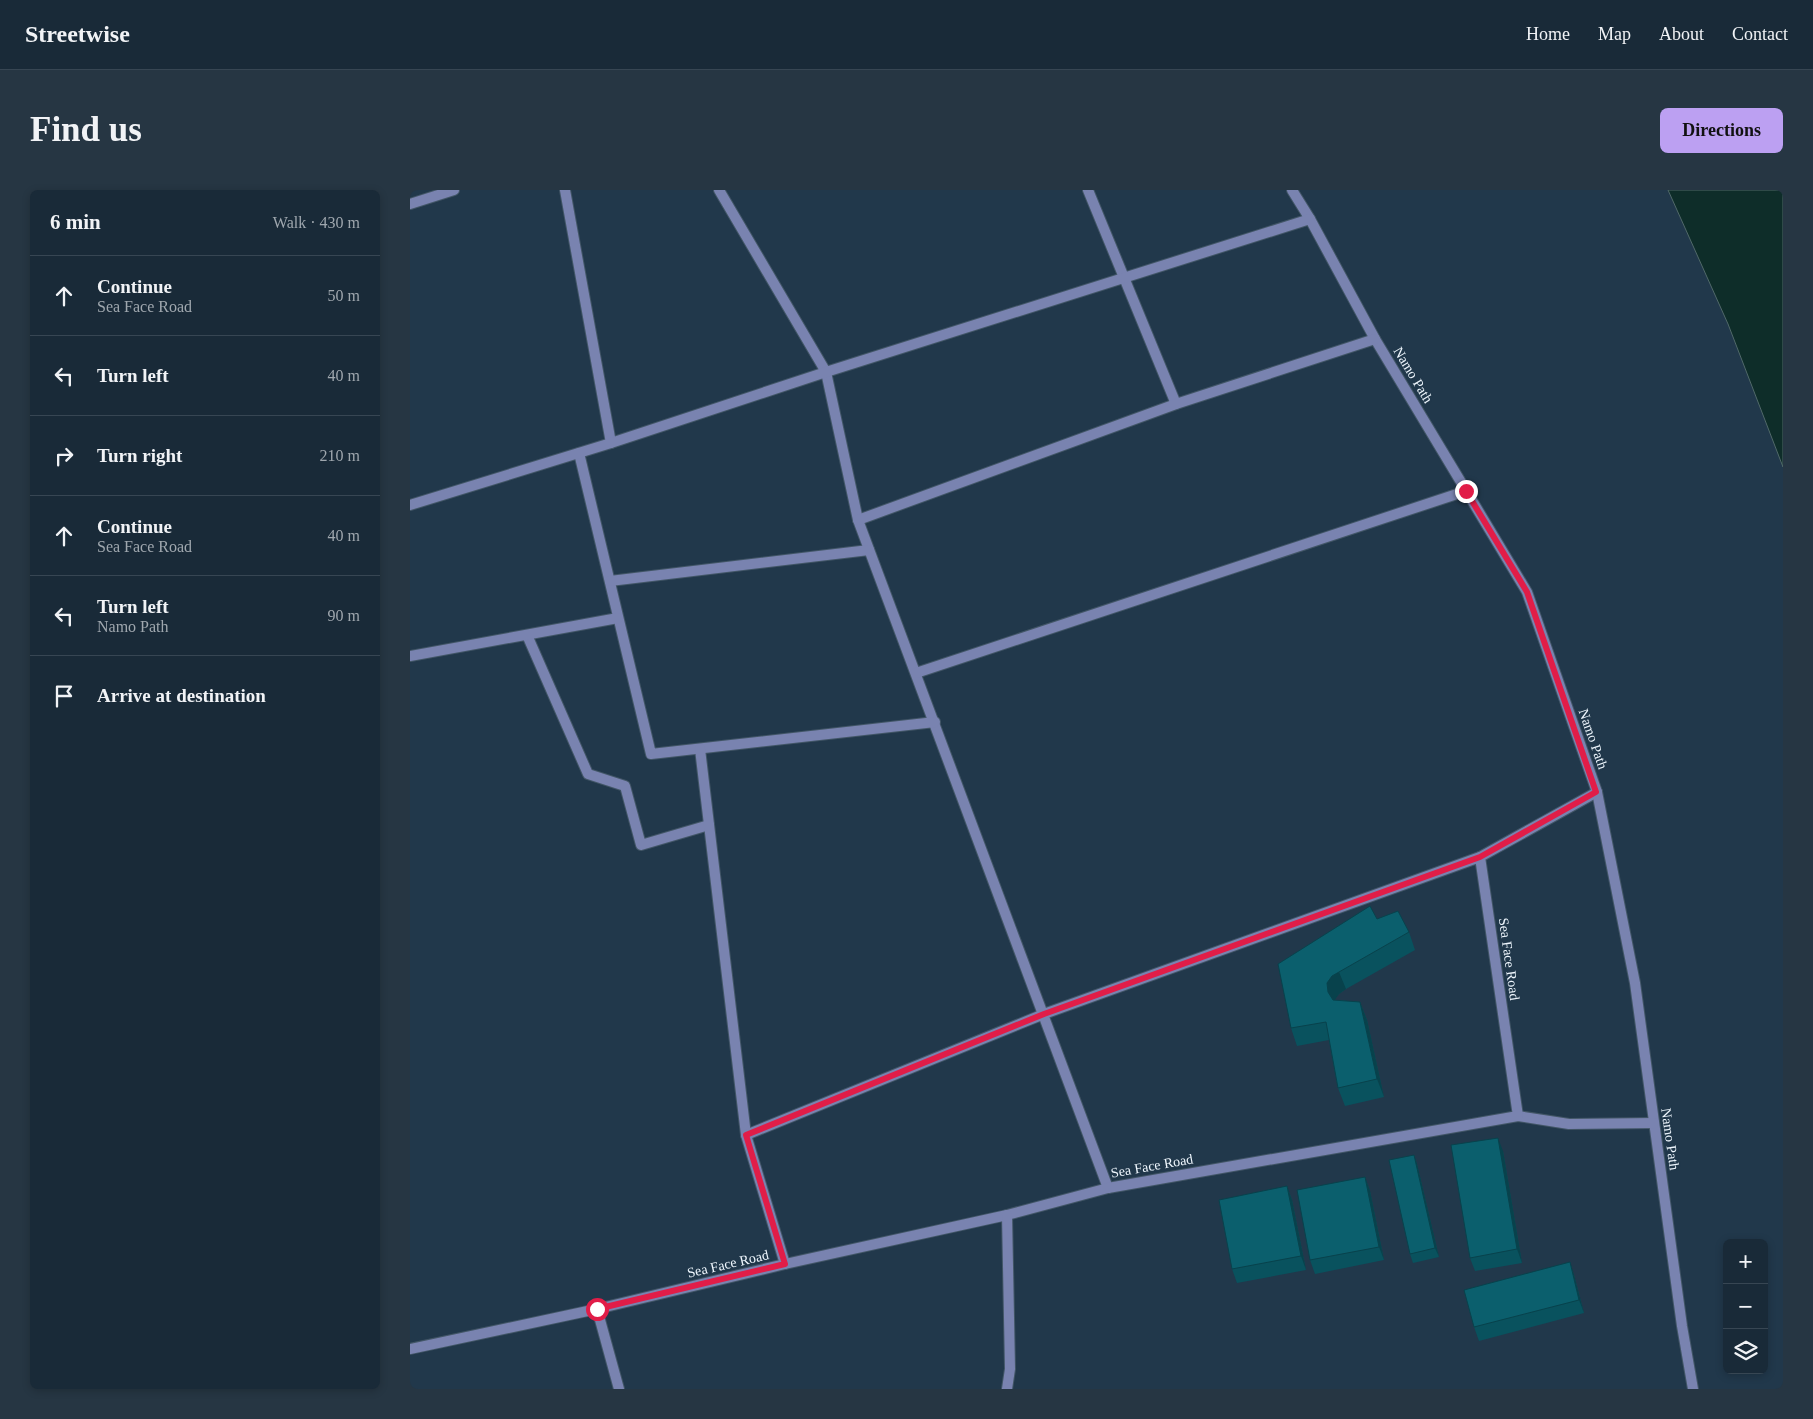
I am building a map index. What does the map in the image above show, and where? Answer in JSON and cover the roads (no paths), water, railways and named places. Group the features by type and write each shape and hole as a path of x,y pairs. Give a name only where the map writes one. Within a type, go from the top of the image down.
{"street":[{"path":"410,204 454,190"},
{"path":"565,190 611,443"},
{"path":"719,190 826,372 858,520 1108,1188"},
{"path":"1088,190 1176,404"},
{"name":"Namo Path","path":"1292,190 1310,219 1375,338 1527,592 1596,792 1636,983 1682,1326 1693,1389"},
{"path":"410,506 1310,219"},
{"path":"858,520 1176,404 1375,338"},
{"path":"579,453 651,754 935,722"},
{"path":"916,673 1466,491"},
{"path":"610,581 869,550"},
{"path":"410,656 618,618"},
{"path":"527,635 588,774 625,786 641,845 709,824"},
{"path":"700,749 746,1135 785,1264"},
{"path":"746,1135 1044,1014 1480,857 1596,792"},
{"name":"Sea Face Road","path":"410,1349 597,1309 785,1264 1007,1215 1108,1188 1518,1116 1480,857"},
{"path":"1518,1116 1569,1124 1654,1123"},
{"path":"1007,1215 1010,1369 1007,1389"},
{"path":"597,1309 619,1389"}]}
